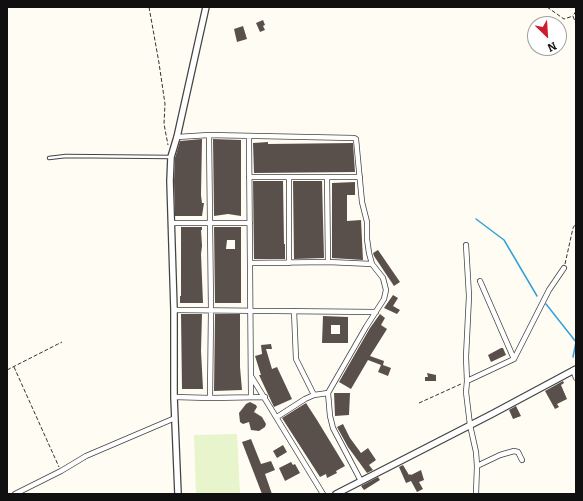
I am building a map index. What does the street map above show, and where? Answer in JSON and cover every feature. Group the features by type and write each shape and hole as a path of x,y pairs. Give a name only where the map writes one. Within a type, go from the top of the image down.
{"street":[{"path":"178,494 174,397 174,310 170,181 171,157 177,137 206,7"},
{"path":"177,137 209,135 354,138 357,142 362,202 367,222 369,253 372,264 383,278 386,290 384,298 328,393 330,416 333,428 361,481"},
{"path":"209,135 211,310 210,398"},
{"path":"249,137 251,397"},
{"path":"249,177 360,177"},
{"path":"289,177 289,263"},
{"path":"327,177 328,262"},
{"path":"172,223 250,223"},
{"path":"466,245 468,296 466,392 470,426 476,452 476,494"},
{"path":"250,263 328,262 372,264"},
{"path":"467,381 514,359 549,290 564,268"},
{"path":"480,281 514,359"},
{"path":"174,310 376,312"},
{"path":"294,311 296,359 314,395"},
{"path":"336,494 470,426 575,370 576,378"},
{"path":"251,375 323,494"},
{"path":"276,417 305,399 314,395 328,393"},
{"path":"174,397 265,397"},
{"path":"15,494 61,471 86,456 175,418"},
{"path":"477,466 500,455 514,451 518,452 522,460"}],"lane":[{"path":"49,158 66,156 171,157"}],"path":[{"path":"149,7 165,104 164,124 171,157"},
{"path":"547,7 564,19 573,16 576,11"},
{"path":"573,16 576,24"},
{"path":"564,268 573,228 576,223"},
{"path":"7,370 62,342"},
{"path":"14,367 61,471"},
{"path":"419,403 467,381"}],"green space":[{"path":"237,434 240,494 196,494 194,435"}],"building":[{"path":"263,20 265,30 260,32 256,23"},
{"path":"243,26 247,39 237,42 234,29"},
{"path":"202,139 201,195 202,203 204,203 202,216 175,216 175,158 180,141"},
{"path":"213,139 241,140 241,216 228,214 214,216"},
{"path":"268,142 268,144 353,143 355,172 254,173 253,143"},
{"path":"253,181 283,181 285,259 254,259"},
{"path":"293,181 322,181 324,258 294,259"},
{"path":"355,182 355,195 347,195 347,221 361,220 363,260 332,258 332,183"},
{"path":"181,227 202,227 201,254 203,303 180,303"},
{"path":"214,227 241,227 241,303 215,303","holes":["227,240 235,240 235,249 226,249"]},
{"path":"378,250 400,282 394,286 374,256 373,253"},
{"path":"393,295 398,298 393,306 400,310 397,314 384,308"},
{"path":"181,314 202,314 201,351 203,389 182,389"},
{"path":"215,314 240,314 240,367 242,390 214,391"},
{"path":"380,314 385,318 381,325 387,329 370,356 384,361 383,365 391,368 388,376 378,372 381,365 368,360 351,389 339,382 370,328"},
{"path":"323,316 348,317 348,343 322,343","holes":["331,325 340,325 340,334 331,334"]},
{"path":"271,344 272,349 266,349 272,369 277,367 292,399 274,407 259,375 261,375 255,356 262,354 261,345"},
{"path":"503,348 506,355 491,362 488,355"},
{"path":"427,373 436,375 436,381 425,381 425,377 428,377"},
{"path":"563,381 564,383 561,385 567,399 557,404 559,407 555,409 545,391"},
{"path":"334,393 350,393 349,415 335,416"},
{"path":"250,402 256,405 257,407 254,412 262,417 266,424 265,427 259,431 251,430 249,422 243,424 240,422 239,413 246,404"},
{"path":"306,403 345,466 336,471 337,473 327,478 326,474 320,477 282,418"},
{"path":"516,406 521,416 513,419 509,410"},
{"path":"343,424 350,438 361,453 368,448 376,460 369,465 373,470 367,473 348,447 337,427"},
{"path":"251,439 261,464 271,461 275,470 265,474 272,494 262,494 242,442"},
{"path":"283,445 287,452 277,458 273,451"},
{"path":"291,462 293,465 295,464 300,473 285,481 279,468"},
{"path":"403,465 409,475 421,470 424,480 419,482 423,489 417,492 411,481 406,483 399,467"},
{"path":"378,477 380,480 364,490 361,486"}],"waterway":[{"path":"476,219 504,240 537,296"},
{"path":"546,304 576,342 573,357"}]}
